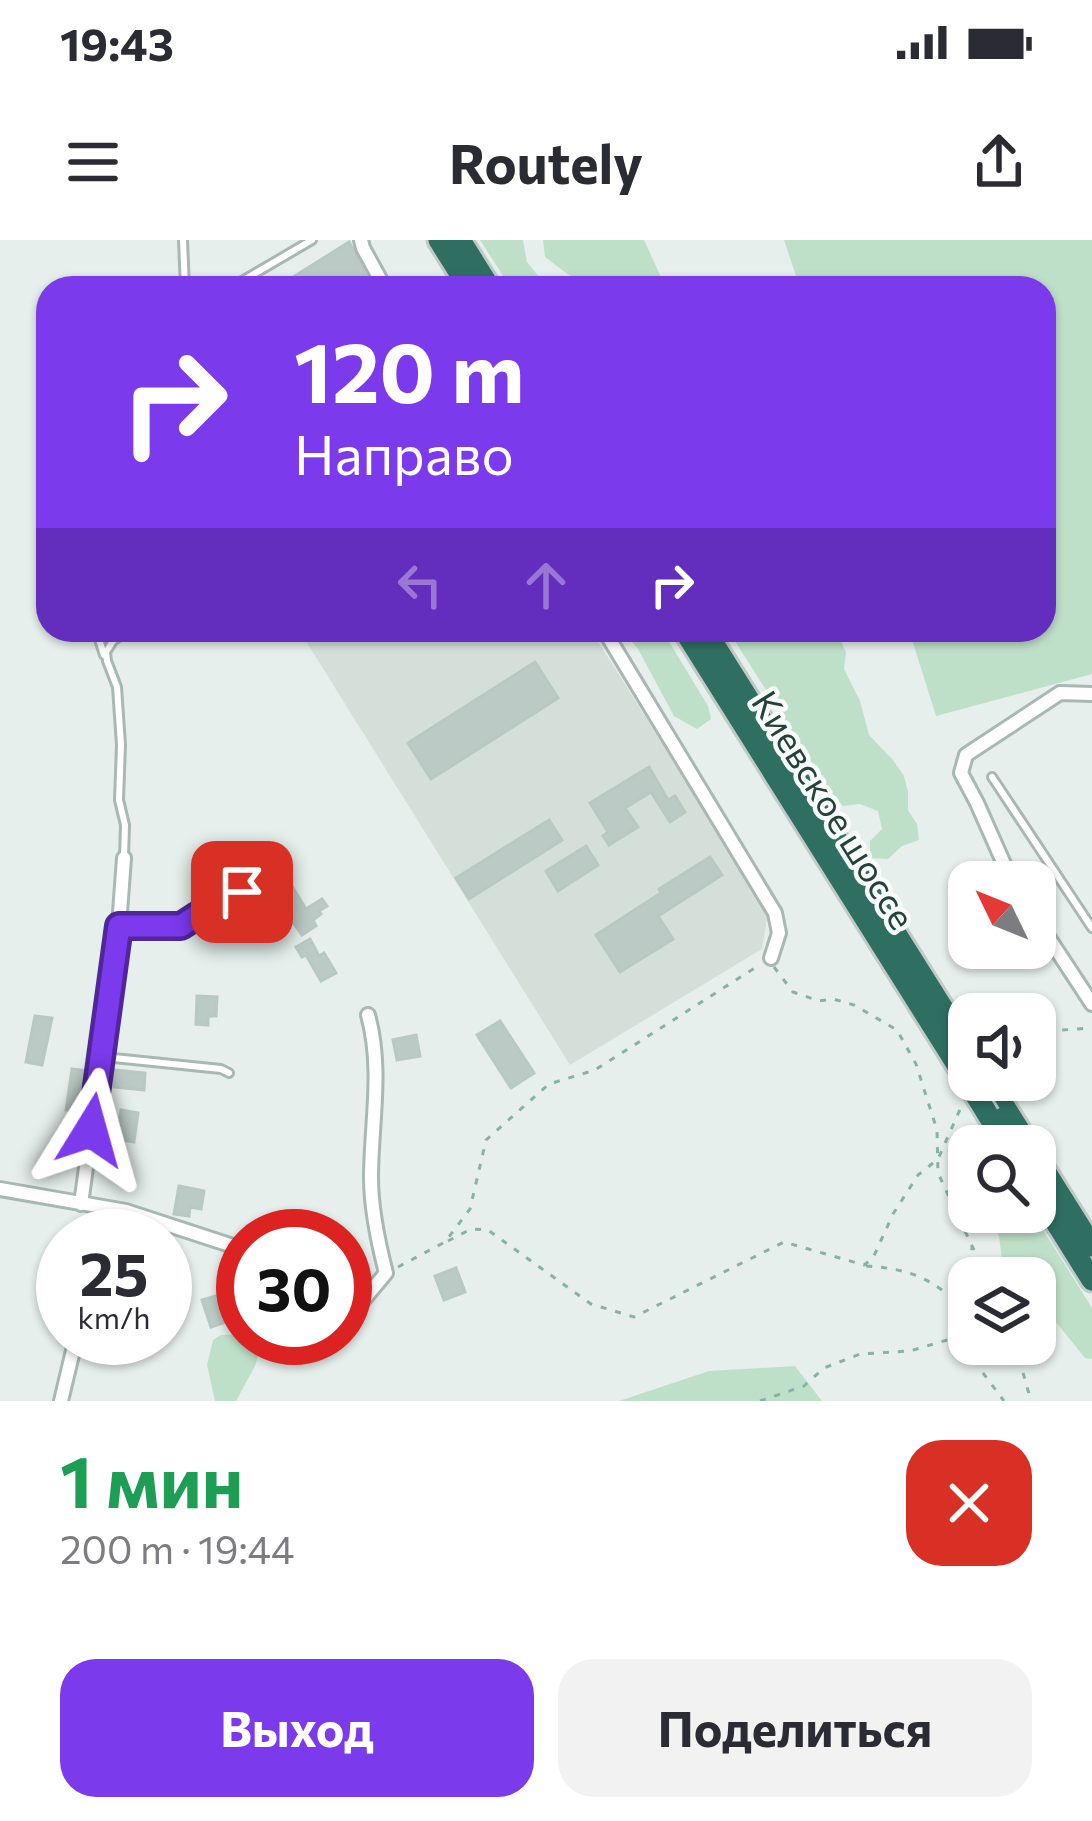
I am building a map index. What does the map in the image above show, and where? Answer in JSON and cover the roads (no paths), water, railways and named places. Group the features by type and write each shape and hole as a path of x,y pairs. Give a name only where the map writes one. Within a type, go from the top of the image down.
{"highway":[{"path":"439,240 462,276"},
{"path":"460,240 482,276"},
{"name":"Киевское шоссе","path":"692,642 948,1036"},
{"name":"Киевское шоссе","path":"713,642 948,1017"},
{"name":"Киевское шоссе","path":"992,1101 1012,1125"},
{"path":"1056,1189 1092,1246"},
{"path":"1056,1223 1092,1280"}],"street":[{"path":"361,240 375,276"},
{"path":"611,642 775,913 779,933 771,958"},
{"path":"1003,861 961,773 966,755 1060,693 1092,694"},
{"path":"81,1204 124,858"},
{"path":"1056,948 1092,1004"},
{"path":"368,1016 376,1081 371,1181 386,1273 372,1290"},
{"path":"0,1189 125,1211 216,1241"},
{"path":"61,1401 70,1365"}],"lane":[{"path":"183,240 184,276"},
{"path":"251,276 313,240"},
{"path":"100,642 117,687 124,858"},
{"path":"106,661 112,642"},
{"path":"992,777 1092,928"},
{"path":"119,926 181,926 242,892"},
{"path":"101,1057 229,1073"}]}
